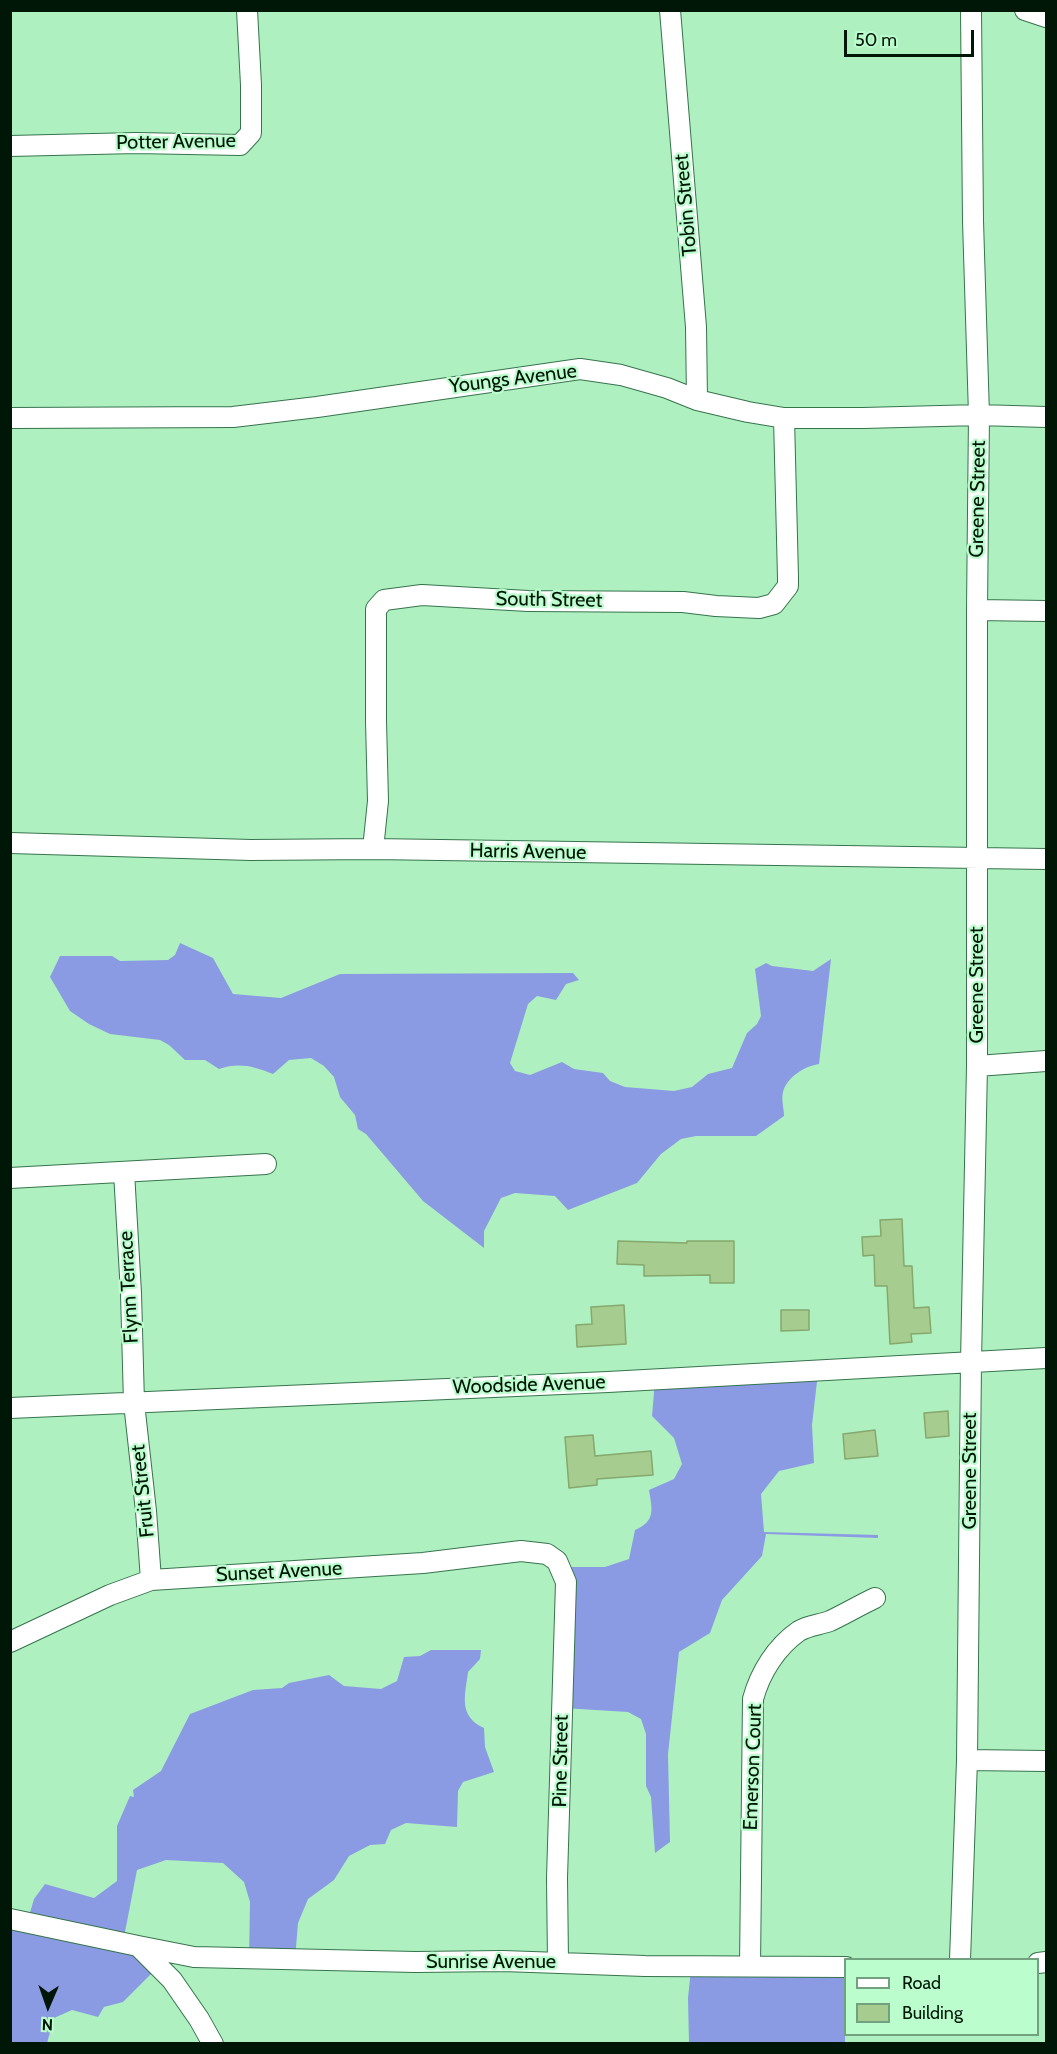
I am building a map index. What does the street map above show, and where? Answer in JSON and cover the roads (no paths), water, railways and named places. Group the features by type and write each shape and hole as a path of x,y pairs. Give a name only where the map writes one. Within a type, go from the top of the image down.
{"street":[{"name":"Potter Avenue","path":"10,146 136,143 240,145 251,133 247,10"},
{"name":"Tobin Street","path":"670,10 696,327 697,400"},
{"name":"Greene Street","path":"960,1958 967,1760 976,1066 979,415 973,221 971,10"},
{"path":"1025,10 1046,17 1046,10"},
{"name":"Youngs Avenue","path":"10,418 233,417 580,369 621,375 667,388 697,400 784,418 979,415 1047,417"},
{"name":"South Street","path":"373,849 378,801 376,609 384,600 422,595 528,601 683,602 759,608 774,604 788,586 784,418"},
{"path":"977,610 1047,611"},
{"name":"Harris Avenue","path":"10,843 217,849 373,849 1047,859"},
{"path":"976,1066 1047,1061"},
{"path":"10,1178 266,1164"},
{"name":"Flynn Terrace","path":"124,1172 134,1403"},
{"name":"Woodside Avenue","path":"10,1408 608,1382 1047,1358"},
{"name":"Fruit Street","path":"134,1403 151,1580"},
{"name":"Sunset Avenue","path":"10,1642 110,1595 151,1580 423,1563 521,1551 547,1554 557,1561"},
{"name":"Pine Street","path":"557,1561 566,1582 557,1878 558,1962"},
{"name":"Emerson Court","path":"750,1966 753,1699 759,1680 774,1656 799,1632 813,1624 828,1622 875,1598"},
{"path":"967,1760 1047,1761"},
{"name":"Sunrise Avenue","path":"10,1919 194,1957 844,1967"},
{"path":"138,1946 172,1980 200,2019 213,2043"}]}
